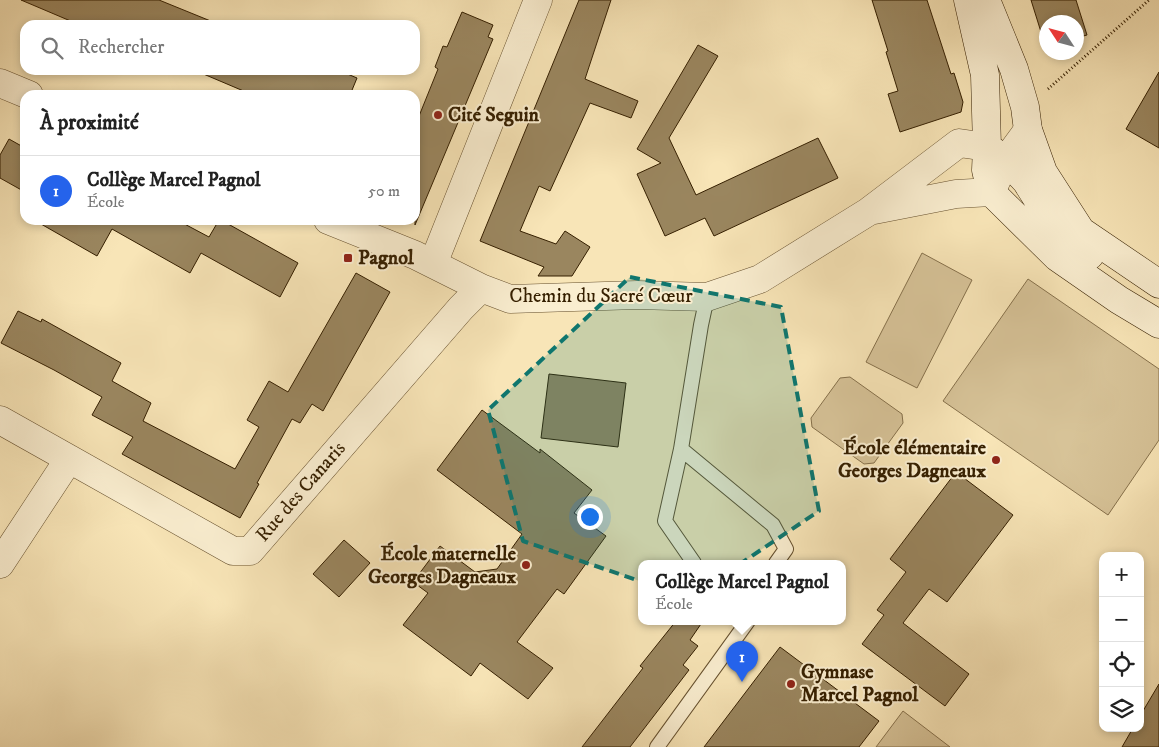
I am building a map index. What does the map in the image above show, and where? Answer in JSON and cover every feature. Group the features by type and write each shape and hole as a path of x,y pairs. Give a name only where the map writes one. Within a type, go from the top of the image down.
{"street":[{"path":"968,0 985,75 996,154 991,192 1057,257 1119,300 1159,324"},
{"path":"986,0 1014,69 1025,107 1028,130 1043,172 1081,231 1159,284"},
{"path":"433,264 535,1"},
{"path":"0,83 20,92"},
{"path":"996,154 1028,130"},
{"name":"Chemin du Sacré Cœur","path":"340,225 510,299 637,295 707,296 760,278 868,212 959,143 996,154"},
{"path":"996,154 1026,181 1056,230 1120,278 1159,292"},
{"name":"Chemin du Sacré Cœur","path":"868,212 956,194 991,192"},
{"name":"Rue des Canaris","path":"0,420 233,551 250,551 461,308 481,288"},
{"path":"0,564 69,459"}],"lane":[{"path":"692,560 665,521 681,450 707,296"},
{"path":"681,450 773,525 786,549 778,560"},
{"path":"657,747 745,625"}],"path":[{"path":"1046,90 1149,0"}],"highlighted area":[{"path":"630,277 781,307 819,511 689,598 523,541 488,410"}],"shaded area":[{"path":"922,253 972,280 917,388 866,362"},
{"path":"1028,279 1159,369 1159,440 1108,515 943,401"},
{"path":"850,377 902,414 903,423 874,463 864,464 812,427 811,418 840,378"},
{"path":"903,711 950,747 876,747"}],"building":[{"path":"21,0 159,0 208,20 68,20"},
{"path":"579,0 611,0 585,79 638,101 631,118 590,103 550,191 539,186 520,231 556,244 565,231 590,247 572,276 538,276 544,267 480,241"},
{"path":"872,0 927,0 951,74 954,73 963,102 961,112 900,132 888,94 898,91"},
{"path":"1031,0 1076,0 1081,15 1039,15 1039,26"},
{"name":"Cité Seguin","path":"462,12 493,25 488,37 493,39 420,213 420,114 438,69 435,67 443,46 447,47"},
{"path":"698,45 718,56 669,138 696,195 818,138 838,178 714,236 705,218 665,236 637,174 661,163 637,149"},
{"path":"1159,72 1159,148 1126,129"},
{"path":"206,75 350,75 357,78 352,90 241,90"},
{"path":"9,139 20,145 20,189 0,178 0,155"},
{"path":"43,225 186,225 209,237 216,225 230,225 298,263 280,297 201,253 190,273 112,229 97,256"},
{"path":"356,273 390,292 323,411 312,404 300,423 292,419 240,518 122,454 133,437 92,415 102,397 1,343 18,311 41,322 42,319 121,363 112,381 151,403 143,421 235,469 259,427 247,420 269,381 288,392"},
{"path":"549,374 626,383 618,447 541,438"},
{"path":"482,410 540,453 540,449 592,490 574,513 606,536 564,594 557,589 517,642 553,668 528,699 480,663 471,676 403,625 428,593 413,582 440,546 475,572 497,569 522,534 437,470"},
{"path":"956,472 1013,515 947,602 929,589 903,623 969,674 945,706 862,644 884,615 877,610 906,572 890,559"},
{"path":"344,540 370,563 339,597 313,574"},
{"path":"673,625 700,625 690,640 698,646 683,665 689,670 630,747 582,747 643,668 640,666"},
{"name":"Gymnase Marcel Pagnol","path":"780,647 879,721 859,747 704,747"},
{"path":"1159,684 1159,747 1122,747 1131,732 1144,732 1144,709"}],"place":[{"name":"Cité Seguin","path":"438,115"},
{"name":"Pagnol","path":"348,258"},
{"name":"École élémentaire Georges Dagneaux","path":"996,460"},
{"name":"École maternelle Georges Dagneaux","path":"526,565"},
{"name":"Collège Marcel Pagnol","path":"742,682"},
{"name":"Gymnase Marcel Pagnol","path":"791,684"}]}
